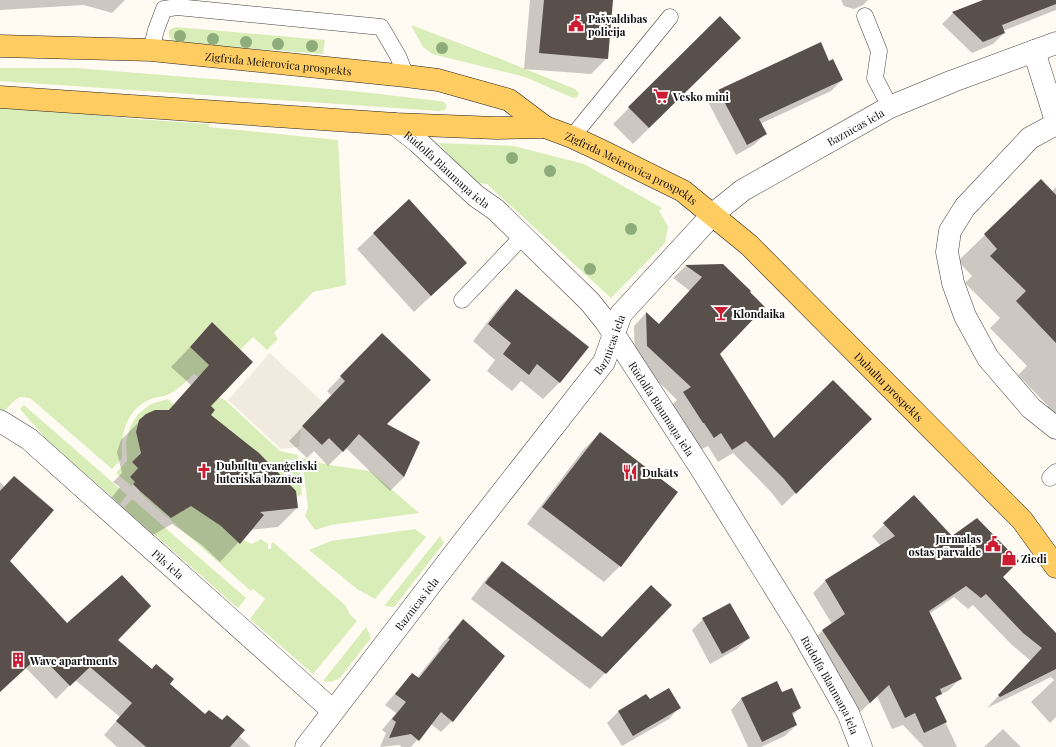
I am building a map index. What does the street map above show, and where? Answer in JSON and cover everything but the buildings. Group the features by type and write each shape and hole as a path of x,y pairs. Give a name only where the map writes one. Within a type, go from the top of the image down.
{"main road":[{"name":"Zigfrīda Meierovica prospekts","path":"0,46 151,50 438,80 509,100 545,127 572,137 683,191 713,214"},
{"name":"Zigfrīda Meierovica prospekts","path":"0,97 396,124 496,128 545,127"},
{"name":"Dubultu prospekts","path":"713,214 749,245 1022,520 1056,568"},
{"path":"1022,520 1056,541"}],"street":[{"name":"Baznīcas iela","path":"306,747 604,362 621,314 713,214 743,190 890,107 954,81 1056,43"},
{"path":"1034,51 1056,121"},
{"name":"Rūdolfa Blaumaņa iela","path":"396,124 418,142 476,196 496,210 590,302 614,335 700,467 801,630 848,712 861,747"},
{"path":"1056,124 1030,138 965,207 950,231 947,252 953,283 965,316 988,358 1031,408 1056,428"},
{"name":"Pils iela","path":"1,423 29,439 333,711"}],"lane":[{"path":"151,50 156,30 164,9 177,8 381,27 398,56 406,76"},
{"path":"865,16 879,51 875,78 890,107"},
{"path":"572,137 670,17"},
{"path":"462,300 522,236"}],"green space":[{"path":"411,25 575,89 579,93 577,97 573,98 525,77 432,54 423,47"},
{"path":"176,27 325,40 323,54 178,43 172,40 169,35 169,30"},
{"path":"0,68 75,68 274,84 439,101 444,102 447,106 445,110 439,111 0,81"},
{"path":"0,105 135,119 209,124 209,127 338,140 346,285 313,292 274,333 278,339 267,350 253,337 240,350 212,322 190,347 209,365 198,377 194,374 171,393 151,399 135,410 126,424 122,441 122,458 112,469 30,398 20,397 0,415"},
{"path":"438,143 514,146 584,164 662,208 659,211 668,226 665,243 611,298 487,184 478,183 467,174"},
{"path":"207,392 225,400 280,451 298,455 302,494 291,498 284,492 292,483 289,481 287,483 228,434 231,430 228,428 225,431 209,417 215,410 202,398"},
{"path":"168,399 174,405 176,411 160,410 151,412 144,418 136,432 138,442 144,448 132,462 138,468 130,477 135,482 131,486 116,473 127,461 126,442 130,427 138,414 151,404"},
{"path":"24,405 127,495 120,504 47,440 20,409"},
{"path":"302,458 329,465 370,471 419,513 331,525 315,530 305,516 308,507"},
{"path":"140,491 171,518 199,501 215,522 217,523 220,520 239,543 243,540 252,544 261,539 268,544 268,549 271,549 271,544 273,542 345,605 351,616 357,621 313,674 250,619 265,599 253,589 251,591 139,492"},
{"path":"132,499 246,598 238,608 124,508"},
{"path":"415,529 426,537 375,599 357,589 309,550 331,541"},
{"path":"440,536 444,543 394,607 384,606"},
{"path":"366,627 371,638 340,678 331,682 323,681"}],"shaded area":[{"path":"270,353 324,403 302,426 299,447 281,449 228,400"}],"place":[{"name":"Pašvaldības policija","path":"576,24"},
{"name":"Vesko mini","path":"661,96"},
{"name":"Klondaika","path":"721,313"},
{"name":"Dubultu evanģēliski luteriskā baznīca","path":"204,471"},
{"name":"Dukāts","path":"630,472"},
{"name":"Jūrmalas ostas pārvalde","path":"993,544"},
{"name":"Ziedi","path":"1009,558"},
{"name":"Wave apartments","path":"18,660"}]}
